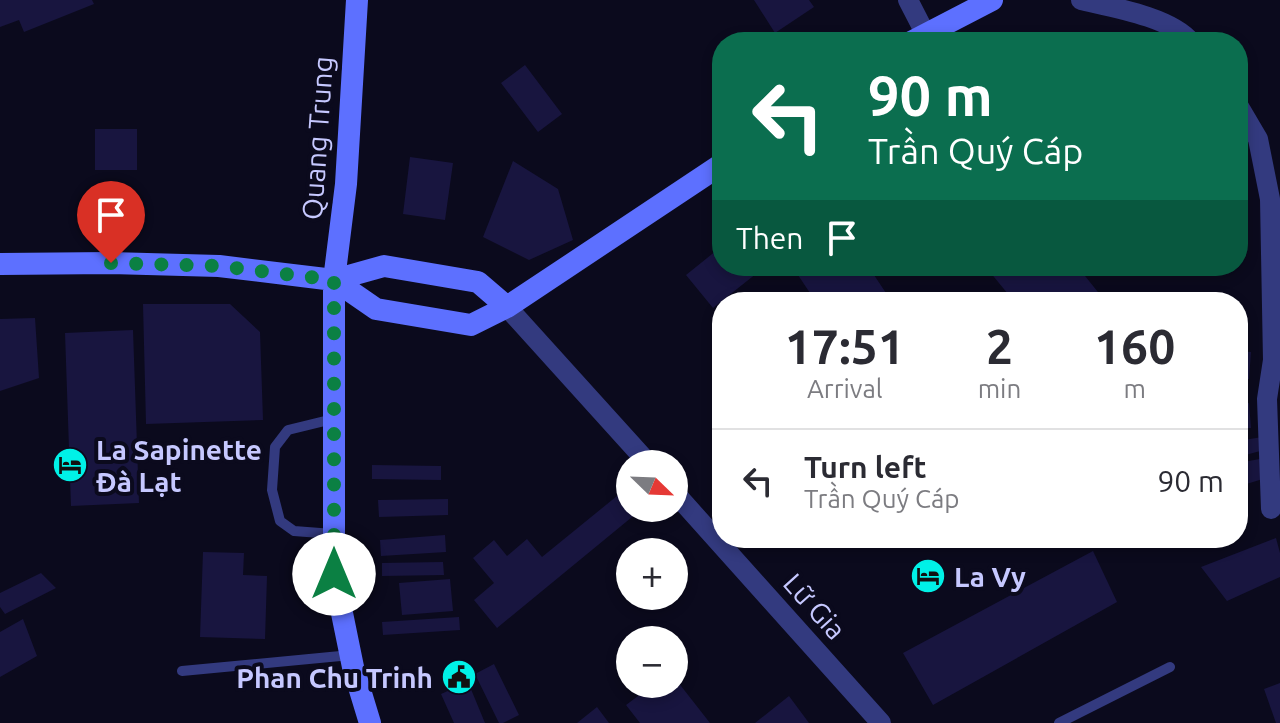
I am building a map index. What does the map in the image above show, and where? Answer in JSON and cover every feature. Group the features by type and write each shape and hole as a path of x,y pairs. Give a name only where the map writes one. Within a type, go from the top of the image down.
{"main road":[{"name":"Quang Trung","path":"334,280 346,184 357,0"},
{"path":"930,32 992,0"},
{"path":"334,280 376,309 471,325 507,307 712,171"},
{"path":"0,264 219,266 334,280 384,266 478,282 507,307"},
{"path":"334,280 334,574 351,655 370,723"}],"street":[{"path":"908,0 916,32"},
{"path":"1081,0 1141,14 1180,32"},
{"path":"1248,122 1258,139 1270,199 1273,360 1267,399 1271,509"},
{"path":"507,307 636,450"},
{"name":"Lữ Gia","path":"688,508 712,534"},
{"name":"Lữ Gia","path":"724,548 881,723"}],"lane":[{"path":"333,419 288,430 275,447 272,490 280,521 294,531 333,534"},
{"path":"182,671 351,655"},
{"path":"1059,723 1170,667"}],"building":[{"path":"0,0 92,0 94,4 24,32 19,20 0,27"},
{"path":"754,0 809,0 814,7 774,32"},
{"path":"525,65 562,114 538,132 501,83"},
{"path":"95,129 137,129 137,170 95,170"},
{"path":"410,157 453,163 445,220 403,214"},
{"path":"513,161 558,189 573,240 529,260 483,237"},
{"path":"712,254 712,276 753,276 733,292 712,292 712,307 686,275"},
{"path":"799,276 875,276 885,292 809,292"},
{"path":"993,276 1085,276 1098,292 1006,292"},
{"path":"143,304 230,304 260,332 263,420 146,424"},
{"path":"35,318 39,378 0,391 0,319"},
{"path":"133,330 139,503 71,506 65,333"},
{"path":"1248,352 1251,352 1248,379"},
{"path":"1249,403 1251,428 1248,428"},
{"path":"1262,437 1264,450 1248,454 1248,439"},
{"path":"1265,458 1266,478 1248,484 1248,461"},
{"path":"372,465 441,466 441,480 372,479"},
{"path":"616,497 616,522 626,522 497,628 474,600 494,583 473,558 494,540 507,556 527,539 542,557"},
{"path":"448,499 448,515 379,517 378,500"},
{"path":"445,535 446,552 381,556 380,540"},
{"path":"1276,538 1280,553 1280,577 1227,601 1201,567"},
{"path":"1093,551 1117,602 933,705 903,653"},
{"path":"203,552 244,553 243,575 267,576 265,639 200,637"},
{"path":"443,562 444,575 382,576 382,563"},
{"path":"41,573 56,588 5,614 0,607 0,593"},
{"path":"450,579 453,611 402,615 399,583"},
{"path":"459,617 460,630 383,635 382,622"},
{"path":"23,619 37,656 0,677 0,632"},
{"path":"494,664 519,715 503,723 499,723 475,674"},
{"path":"468,682 485,723 454,723 441,694"},
{"path":"1280,683 1280,723 1276,723 1264,689"},
{"path":"688,695 710,723 640,723 626,705 635,698 688,698"},
{"path":"789,696 809,723 755,723"},
{"path":"597,707 609,723 577,723"}],"place":[{"name":"La Sapinette Đà Lạt","path":"70,465"},
{"name":"La Vy","path":"928,576"},
{"name":"Phan Chu Trinh","path":"459,677"}],"route":[{"path":"111,263 219,266 334,280 334,574"}]}
